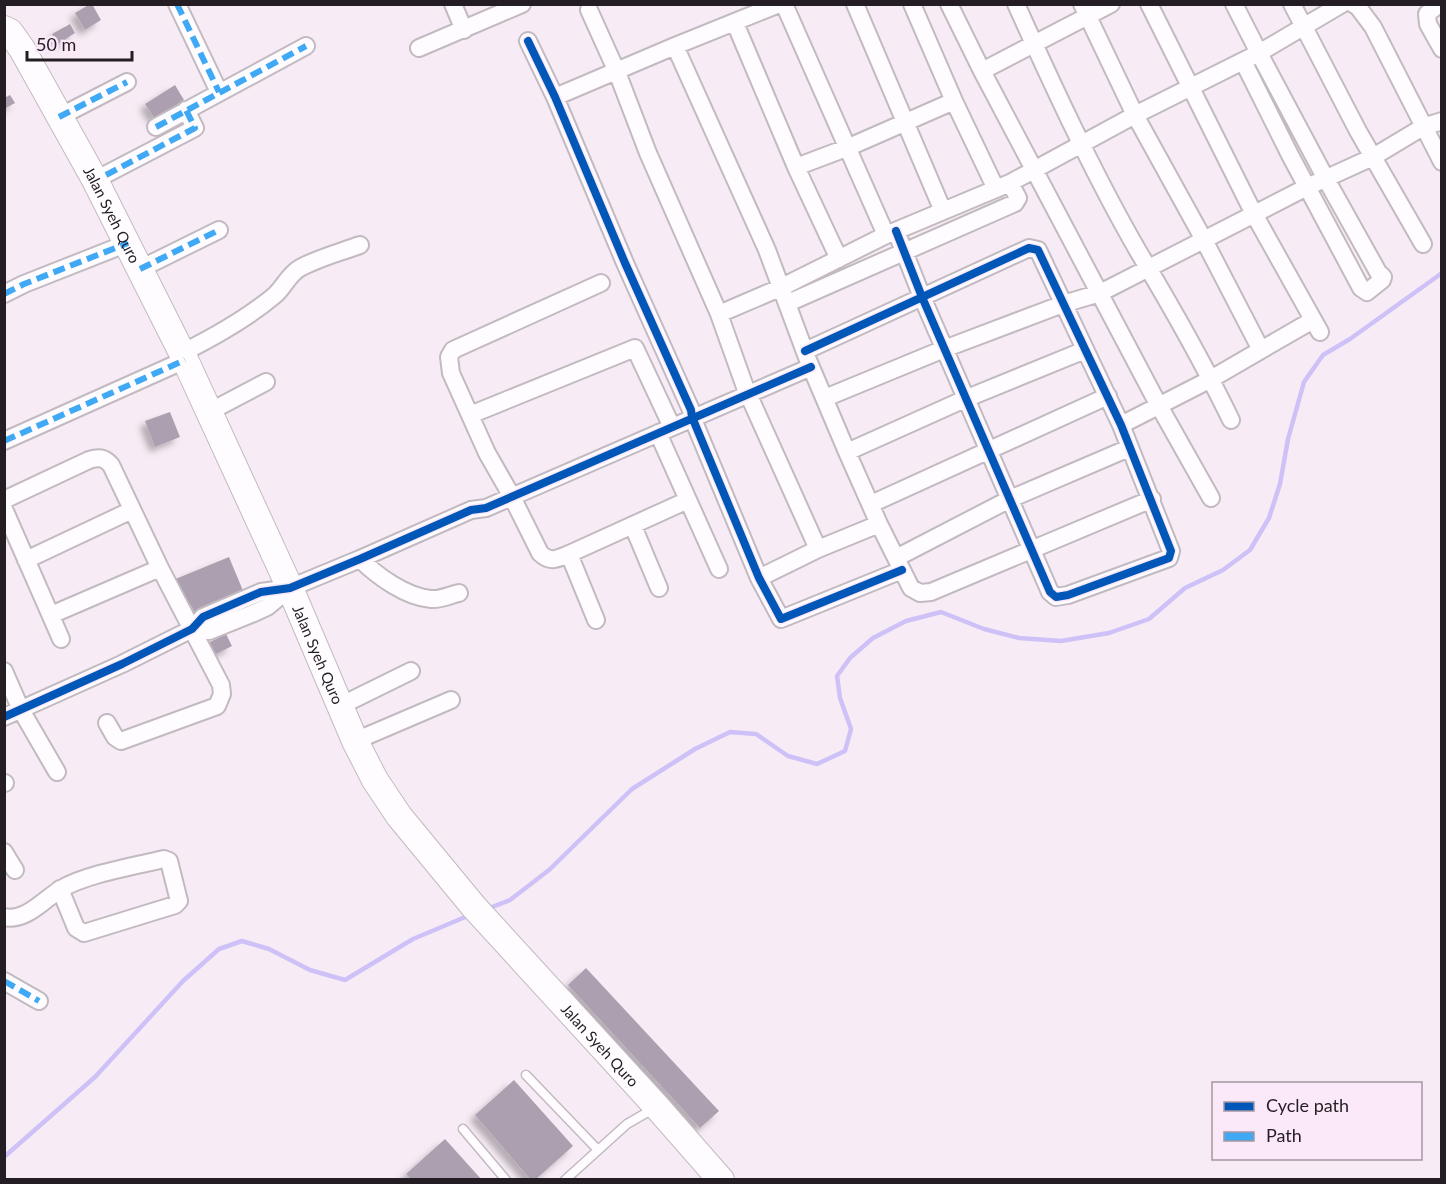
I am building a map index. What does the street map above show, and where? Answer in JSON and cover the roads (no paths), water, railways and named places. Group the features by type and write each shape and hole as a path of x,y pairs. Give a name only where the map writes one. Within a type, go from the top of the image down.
{"main road":[{"name":"Jalan Syeh Quro","path":"4,29 10,32 22,49 128,243 290,588 355,741 375,780 399,816 474,907 721,1179"}],"street":[{"path":"177,4 219,92"},
{"path":"453,4 464,30"},
{"path":"419,48 522,4"},
{"path":"555,98 779,4"},
{"path":"4,717 122,664 192,629 203,617 261,592 290,588 471,510 486,508 509,491 666,427 808,359 922,297 1029,248 1034,248 1041,254 1121,425 1171,551 1168,559 1068,595 1056,597 1050,592 944,349 922,297 903,252 891,233 849,147 784,4"},
{"path":"855,4 944,211"},
{"path":"788,303 1015,203 1018,198 1003,186 954,101 912,4"},
{"path":"949,4 1158,404 1211,498"},
{"path":"1016,4 1082,144 1138,251 1211,379 1231,420"},
{"path":"982,71 1035,46 1086,11 1111,4"},
{"path":"1121,425 1158,404 1211,379 1260,350 1317,326 1254,214 1149,4"},
{"path":"1234,4 1326,179 1378,272 1383,276 1382,280 1367,292 1361,288 1243,61"},
{"path":"1292,4 1373,157 1423,244"},
{"path":"719,314 782,287 891,233 1003,186 1135,115 1259,53 1342,4"},
{"path":"1353,4 1358,7 1373,27 1442,162"},
{"path":"1439,4 1427,14 1426,21 1442,49"},
{"path":"589,10 617,72 648,153 719,314 746,390 818,549"},
{"path":"1086,11 1135,115 1204,240 1260,350"},
{"path":"735,23 796,167 839,259"},
{"path":"528,41 692,414 759,578 781,619 899,564 1010,500 1130,448"},
{"path":"156,127 306,46"},
{"path":"675,46 782,287 808,359 847,452 911,588 920,593 931,592 1152,499"},
{"path":"59,117 127,82"},
{"path":"796,167 849,147 954,101"},
{"path":"95,180 195,128 186,110"},
{"path":"825,399 944,349 1063,304 1100,293 1307,187 1373,157 1423,127 1442,121"},
{"path":"140,269 219,230"},
{"path":"4,294 128,243"},
{"path":"4,441 183,356 277,294 300,268 360,245"},
{"path":"601,283 453,350 449,357 451,374 487,453 545,559 554,561 688,500"},
{"path":"470,415 635,348 666,427 688,500 719,569"},
{"path":"847,452 966,399 1085,350"},
{"path":"209,412 266,382"},
{"path":"871,504 1108,396"},
{"path":"4,500 89,460 106,459 221,685 222,693 217,705 121,741 107,723"},
{"path":"4,509 61,639"},
{"path":"26,560 132,510"},
{"path":"759,578 818,549 879,524"},
{"path":"633,526 659,588"},
{"path":"569,554 596,620"},
{"path":"360,559 375,574 421,596 438,599 459,593"},
{"path":"51,615 160,568"},
{"path":"4,671 21,710 57,772"},
{"path":"340,706 411,672"},
{"path":"355,741 451,700"},
{"path":"4,852 15,870"},
{"path":"4,917 16,918 27,913 60,889 74,882 164,859 169,861 179,901 175,905 84,933 76,928 60,889"},
{"path":"4,981 39,1001"}],"lane":[{"path":"526,1074 598,1150"},
{"path":"565,1179 627,1124 657,1107"},
{"path":"463,1129 506,1179"}],"waterway":[{"path":"487,909 510,900 549,870 632,789 695,749 730,732 756,734 788,756 817,764 845,751 851,729 840,698 837,676 850,658 873,638 906,621 941,612 984,629 1019,638 1061,641 1109,633 1149,619 1185,588 1223,570 1250,550 1269,518 1280,484 1288,439 1304,382 1323,355 1350,339 1442,273"},
{"path":"4,1157 95,1077 183,981 219,949 242,941 269,949 310,970 345,980 413,939 470,915"}]}
